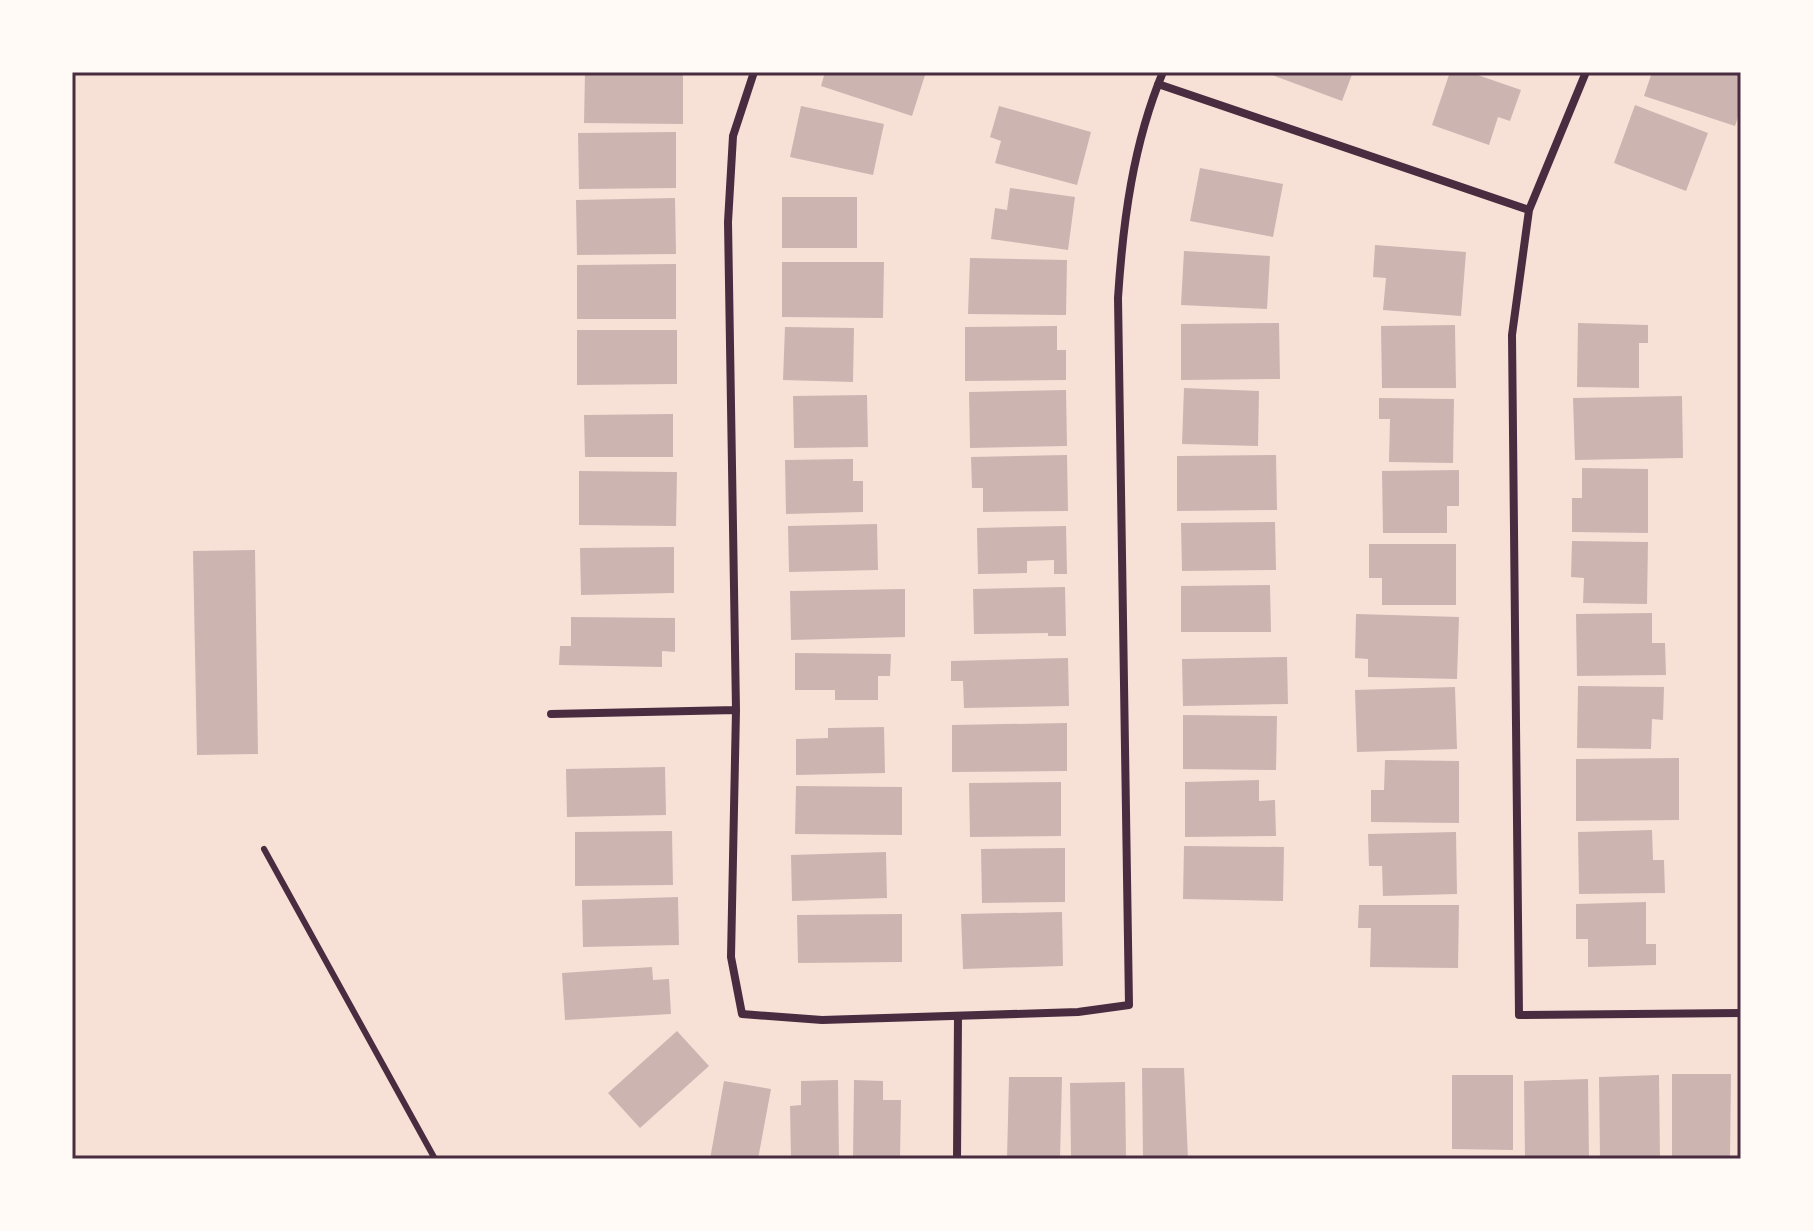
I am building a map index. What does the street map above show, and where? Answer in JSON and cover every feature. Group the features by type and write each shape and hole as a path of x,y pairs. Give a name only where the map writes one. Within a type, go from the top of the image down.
{"street":[{"path":"754,72 733,136 728,222 736,710 731,957 742,1014 822,1020 1078,1012 1129,1005 1118,298 1123,222 1163,72"},
{"path":"1586,72 1529,210 1512,335 1519,1015 1741,1013"},
{"path":"1158,84 1529,210"},
{"path":"551,714 736,710"},
{"path":"957,1159 958,1016"}],"lane":[{"path":"264,849 435,1159"}],"building":[{"path":"585,72 683,72 683,124 584,123"},
{"path":"825,72 926,72 912,116 821,86"},
{"path":"1264,72 1353,72 1342,101"},
{"path":"1450,72 1469,72 1521,90 1510,121 1498,117 1489,145 1432,125"},
{"path":"1652,72 1741,72 1741,108 1735,126 1644,96"},
{"path":"1635,105 1708,133 1686,191 1614,163"},
{"path":"801,106 884,124 873,175 790,157"},
{"path":"999,106 1091,132 1077,185 995,163 1001,141 990,137"},
{"path":"676,132 676,188 579,189 578,133"},
{"path":"1200,168 1283,184 1273,237 1190,221"},
{"path":"1010,188 1075,197 1068,250 991,239 995,208 1007,210"},
{"path":"782,197 857,197 857,248 782,248"},
{"path":"675,198 676,254 577,255 576,200"},
{"path":"1375,245 1466,252 1461,316 1383,310 1386,278 1373,277"},
{"path":"1184,251 1270,256 1267,309 1181,305"},
{"path":"970,258 1067,260 1066,315 968,314"},
{"path":"782,262 884,262 883,318 782,317"},
{"path":"676,264 676,319 577,319 577,265"},
{"path":"1279,323 1280,379 1181,380 1181,324"},
{"path":"1578,323 1648,325 1648,343 1639,343 1639,388 1577,387"},
{"path":"1455,325 1456,388 1382,388 1381,326"},
{"path":"1057,326 1057,350 1066,350 1066,380 965,381 965,327"},
{"path":"785,327 854,328 853,382 783,380"},
{"path":"577,330 677,330 677,384 577,385"},
{"path":"1184,388 1259,391 1258,446 1182,444"},
{"path":"1066,390 1067,446 970,448 969,392"},
{"path":"867,395 868,447 794,448 793,396"},
{"path":"1682,396 1683,458 1575,460 1573,398"},
{"path":"1379,398 1454,399 1453,463 1389,462 1390,419 1379,419"},
{"path":"673,414 673,457 585,457 584,415"},
{"path":"1067,455 1068,511 983,512 983,488 972,488 971,457"},
{"path":"1276,455 1277,510 1177,511 1177,456"},
{"path":"853,459 853,481 863,481 863,512 786,514 785,460"},
{"path":"1582,468 1648,469 1648,533 1572,532 1572,498 1582,498"},
{"path":"1459,470 1459,506 1447,506 1447,533 1383,533 1382,471"},
{"path":"579,471 677,472 676,526 579,525"},
{"path":"1275,522 1276,570 1182,571 1181,523"},
{"path":"877,524 878,570 789,572 788,526"},
{"path":"1066,526 1067,574 1054,574 1054,560 1027,561 1027,573 978,574 977,528"},
{"path":"1572,541 1648,542 1647,604 1583,603 1584,578 1571,577"},
{"path":"1369,544 1456,544 1456,605 1382,605 1382,578 1369,578"},
{"path":"674,547 674,593 581,595 580,548"},
{"path":"255,550 258,754 197,755 193,551"},
{"path":"1270,585 1271,632 1181,632 1181,586"},
{"path":"1065,587 1066,636 1048,636 1048,633 974,634 973,589"},
{"path":"905,589 905,637 791,640 790,591"},
{"path":"1652,613 1652,643 1665,643 1666,675 1577,676 1576,614"},
{"path":"1356,614 1459,617 1457,679 1368,677 1368,659 1355,658"},
{"path":"571,617 675,618 675,652 662,651 662,667 559,665 560,646 571,646"},
{"path":"795,653 891,654 890,676 878,676 878,700 835,700 835,690 795,690"},
{"path":"1287,657 1288,704 1183,706 1182,659"},
{"path":"1068,658 1069,706 964,708 963,681 951,681 951,661"},
{"path":"1578,686 1664,687 1663,720 1652,719 1651,749 1577,748"},
{"path":"1455,687 1457,749 1357,752 1355,690"},
{"path":"1183,715 1277,716 1276,770 1183,769"},
{"path":"1067,723 1067,771 952,772 952,725"},
{"path":"884,727 885,773 796,775 796,739 828,738 828,728"},
{"path":"1679,758 1679,820 1576,821 1576,759"},
{"path":"1385,760 1459,761 1459,823 1371,822 1371,790 1384,790"},
{"path":"665,767 666,815 567,817 566,769"},
{"path":"1259,780 1259,801 1275,800 1276,836 1185,837 1185,782"},
{"path":"1061,782 1061,836 970,837 969,783"},
{"path":"796,786 902,787 902,835 795,834"},
{"path":"1652,830 1653,860 1664,860 1665,893 1579,894 1578,832"},
{"path":"672,831 673,885 575,886 575,832"},
{"path":"1456,832 1457,894 1383,896 1382,866 1369,866 1368,834"},
{"path":"1184,846 1284,847 1283,901 1183,899"},
{"path":"1065,848 1065,902 982,903 981,849"},
{"path":"886,852 887,898 792,901 791,855"},
{"path":"678,897 679,945 583,947 582,900"},
{"path":"1646,902 1646,944 1656,944 1656,965 1588,967 1588,939 1576,939 1576,904"},
{"path":"1359,905 1459,905 1458,968 1370,967 1371,928 1358,928"},
{"path":"1062,912 1063,966 963,969 961,914"},
{"path":"902,914 902,962 798,963 797,915"},
{"path":"652,967 653,980 669,979 671,1014 565,1020 562,973"},
{"path":"677,1031 709,1066 640,1128 608,1093"},
{"path":"1142,1068 1184,1068 1188,1159 1143,1159"},
{"path":"1672,1074 1731,1074 1730,1159 1672,1159"},
{"path":"1452,1075 1513,1075 1513,1150 1452,1149"},
{"path":"1659,1075 1660,1159 1600,1159 1599,1077"},
{"path":"1009,1077 1062,1077 1060,1159 1007,1159"},
{"path":"1588,1079 1589,1159 1525,1159 1524,1081"},
{"path":"838,1080 839,1159 791,1159 790,1106 801,1105 801,1081"},
{"path":"854,1080 883,1081 883,1100 901,1100 900,1159 853,1159"},
{"path":"724,1081 771,1089 758,1159 710,1159"},
{"path":"1125,1082 1126,1159 1071,1159 1070,1083"}]}
